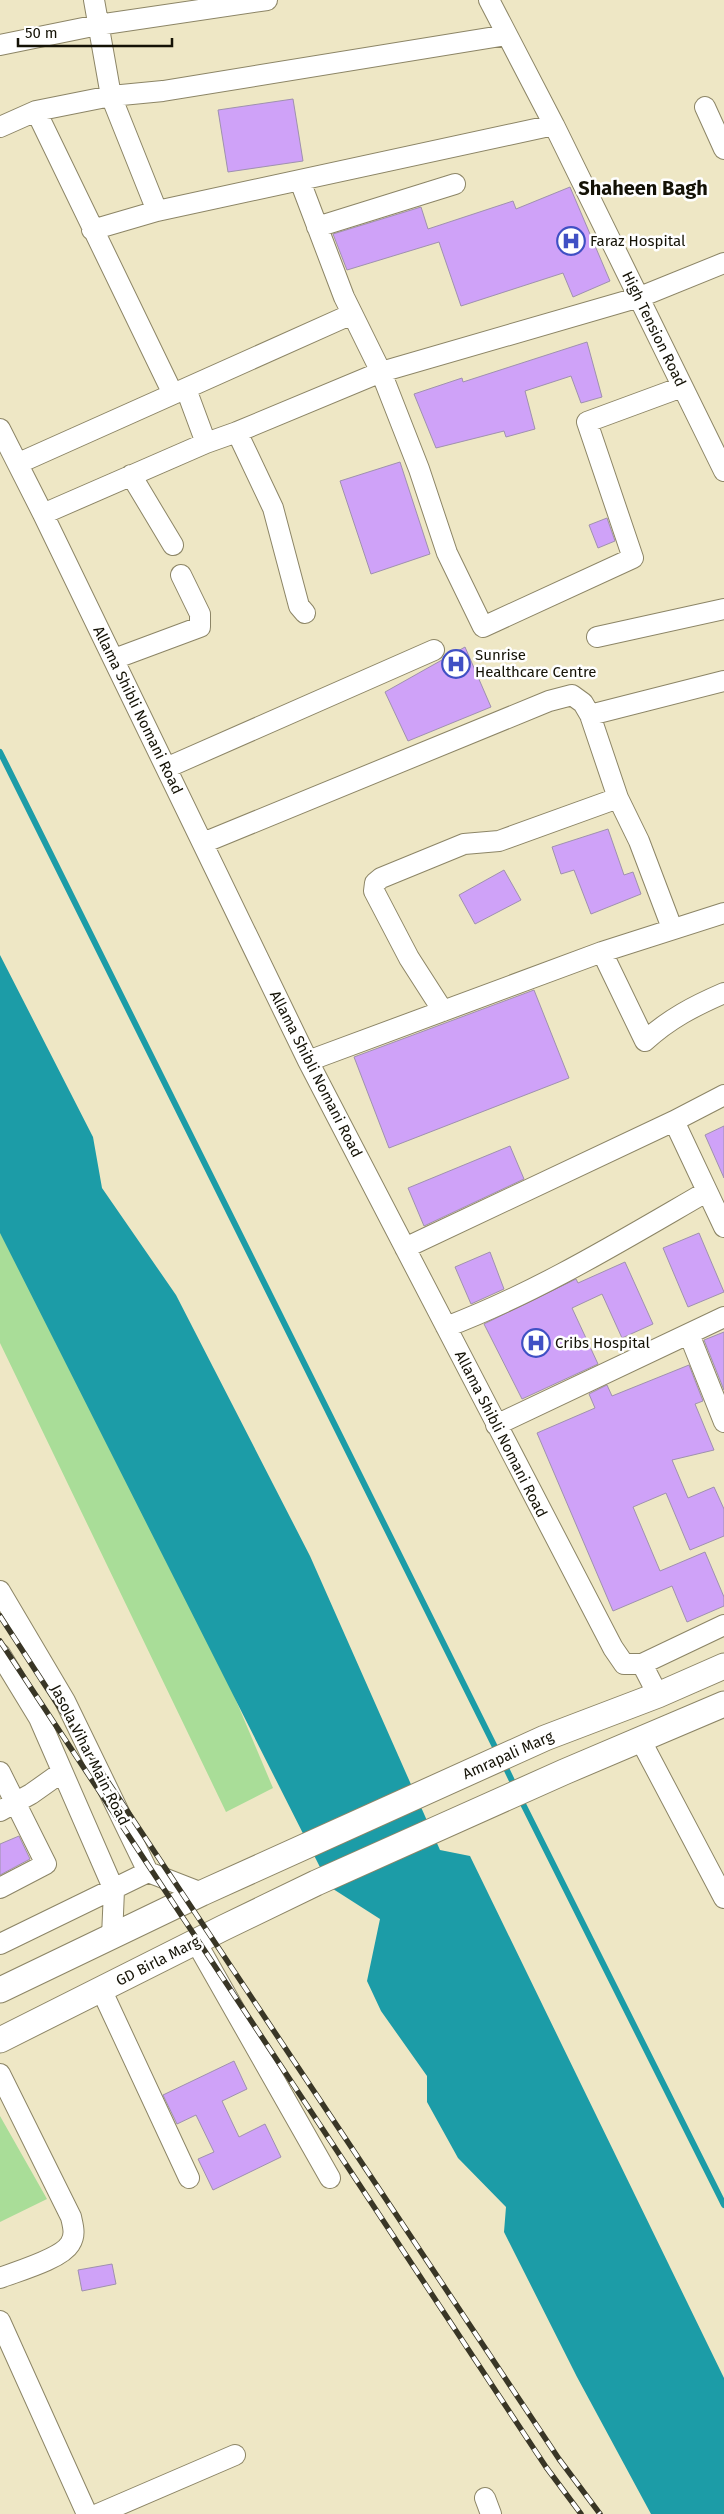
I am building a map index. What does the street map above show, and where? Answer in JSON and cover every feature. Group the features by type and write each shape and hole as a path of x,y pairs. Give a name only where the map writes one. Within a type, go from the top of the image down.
{"main road":[{"name":"Amrapali Marg","path":"202,1893 544,1738 658,1695 724,1666"},
{"path":"640,1739 724,1704"},
{"name":"GD Birla Marg","path":"0,2040 316,1884 640,1739"},
{"path":"0,1990 202,1893"}],"street":[{"path":"94,0 111,96 158,211"},
{"path":"0,45 98,25 268,0"},
{"name":"High Tension Road","path":"489,0 640,297 724,471"},
{"path":"0,127 36,111 111,96 164,91 507,35"},
{"path":"705,107 724,149"},
{"path":"36,111 92,230 206,443"},
{"path":"92,230 158,211 554,125"},
{"path":"300,181 352,314 380,372 419,470 447,553 483,627 633,558 587,422 682,387"},
{"path":"317,227 456,184"},
{"path":"43,514 206,443 237,432 380,372 640,297 724,263"},
{"path":"19,463 352,314"},
{"name":"Allama Shibli Nomani Road","path":"0,429 19,463 308,1061 496,1426 613,1648 624,1664 642,1664"},
{"path":"237,432 273,508 299,606 305,613"},
{"path":"131,475 173,546"},
{"path":"114,659 200,627 200,614 182,575"},
{"path":"597,637 724,609"},
{"path":"166,768 434,650"},
{"path":"590,715 724,681"},
{"path":"203,843 549,701 572,695 583,703 590,715 618,798 639,841 672,928"},
{"path":"443,1011 403,946 374,891 374,883 381,878 464,844 499,841 618,798"},
{"path":"308,1061 602,952 672,928 724,913"},
{"path":"602,952 645,1041 668,1020 689,1008 724,993"},
{"path":"404,1248 674,1121 724,1095"},
{"path":"674,1121 706,1192 724,1226"},
{"path":"446,1327 486,1312 533,1289 706,1192"},
{"path":"496,1426 724,1317"},
{"path":"689,1334 724,1422"},
{"name":"Jasola Vihar Main Road","path":"0,1591 65,1701 148,1872"},
{"path":"658,1695 642,1664 724,1625"},
{"name":"Jasola Vihar Main Road","path":"0,1654 39,1718 114,1890 112,1937"},
{"path":"640,1739 724,1898"},
{"path":"0,1772 8,1807 46,1864 0,1888"},
{"path":"8,1807 62,1772"},
{"path":"0,1944 148,1872 202,1893"},
{"path":"196,1942 330,2178"},
{"path":"101,1989 189,2178"},
{"path":"0,2074 71,2217 74,2230 71,2243 62,2253 0,2278"},
{"path":"0,2321 87,2514"},
{"path":"98,2514 234,2455"}],"green space":[{"path":"0,1163 37,1229 273,1788 226,1812 0,1343"},
{"path":"0,2116 47,2199 0,2222"}],"water":[{"path":"0,955 93,1137 102,1188 176,1295 310,1556 440,1850 470,1856 724,2378 724,2514 651,2514 577,2377 504,2232 506,2207 458,2158 427,2102 427,2076 381,2011 367,1981 380,1919 330,1887 0,1233"}],"building":[{"path":"293,99 303,161 228,172 218,110"},
{"path":"570,187 610,281 573,297 563,273 461,306 439,242 347,270 333,234 421,207 428,229 513,201 516,209"},
{"path":"587,342 602,397 581,403 571,376 525,391 535,429 506,437 504,431 436,448 414,394 462,378 463,382"},
{"path":"400,462 430,554 371,574 340,481"},
{"path":"607,518 615,541 598,548 589,525"},
{"path":"465,647 491,707 408,741 385,692"},
{"path":"608,829 624,875 633,872 641,894 591,914 574,870 561,874 552,847"},
{"path":"504,870 521,900 475,924 459,895"},
{"path":"534,990 569,1078 389,1148 354,1057"},
{"path":"724,1126 724,1178 705,1135"},
{"path":"510,1146 524,1179 424,1226 408,1188"},
{"path":"699,1233 724,1292 688,1307 663,1248"},
{"path":"490,1252 504,1289 471,1304 455,1267"},
{"path":"625,1262 653,1324 622,1338 602,1294 572,1308 598,1364 522,1399 484,1324 576,1279 578,1283"},
{"path":"724,1332 724,1390 704,1340"},
{"path":"689,1365 703,1401 695,1404 714,1450 672,1460 688,1498 714,1487 724,1509 724,1536 690,1550 666,1493 633,1507 660,1571 705,1552 724,1597 724,1606 687,1622 672,1586 613,1611 537,1433 595,1408 589,1394 607,1385 612,1396"},
{"path":"19,1836 30,1859 0,1875 0,1844"},
{"path":"234,2061 247,2089 222,2101 239,2137 265,2124 281,2157 213,2190 198,2159 214,2152 196,2115 177,2124 163,2095"},
{"path":"112,2264 116,2284 82,2291 78,2270"}],"waterway":[{"path":"0,752 498,1753"},
{"path":"503,1762 516,1789"},
{"path":"520,1798 724,2205"}],"railway":[{"path":"0,1616 108,1782 559,2459 600,2514"},
{"path":"0,1641 546,2467 581,2514"}],"place":[{"name":"Faraz Hospital","path":"571,241"},
{"name":"Sunrise Healthcare Centre","path":"456,664"},
{"name":"Cribs Hospital","path":"536,1343"}],"district":[{"name":"Shaheen Bagh","path":"643,188"}]}
